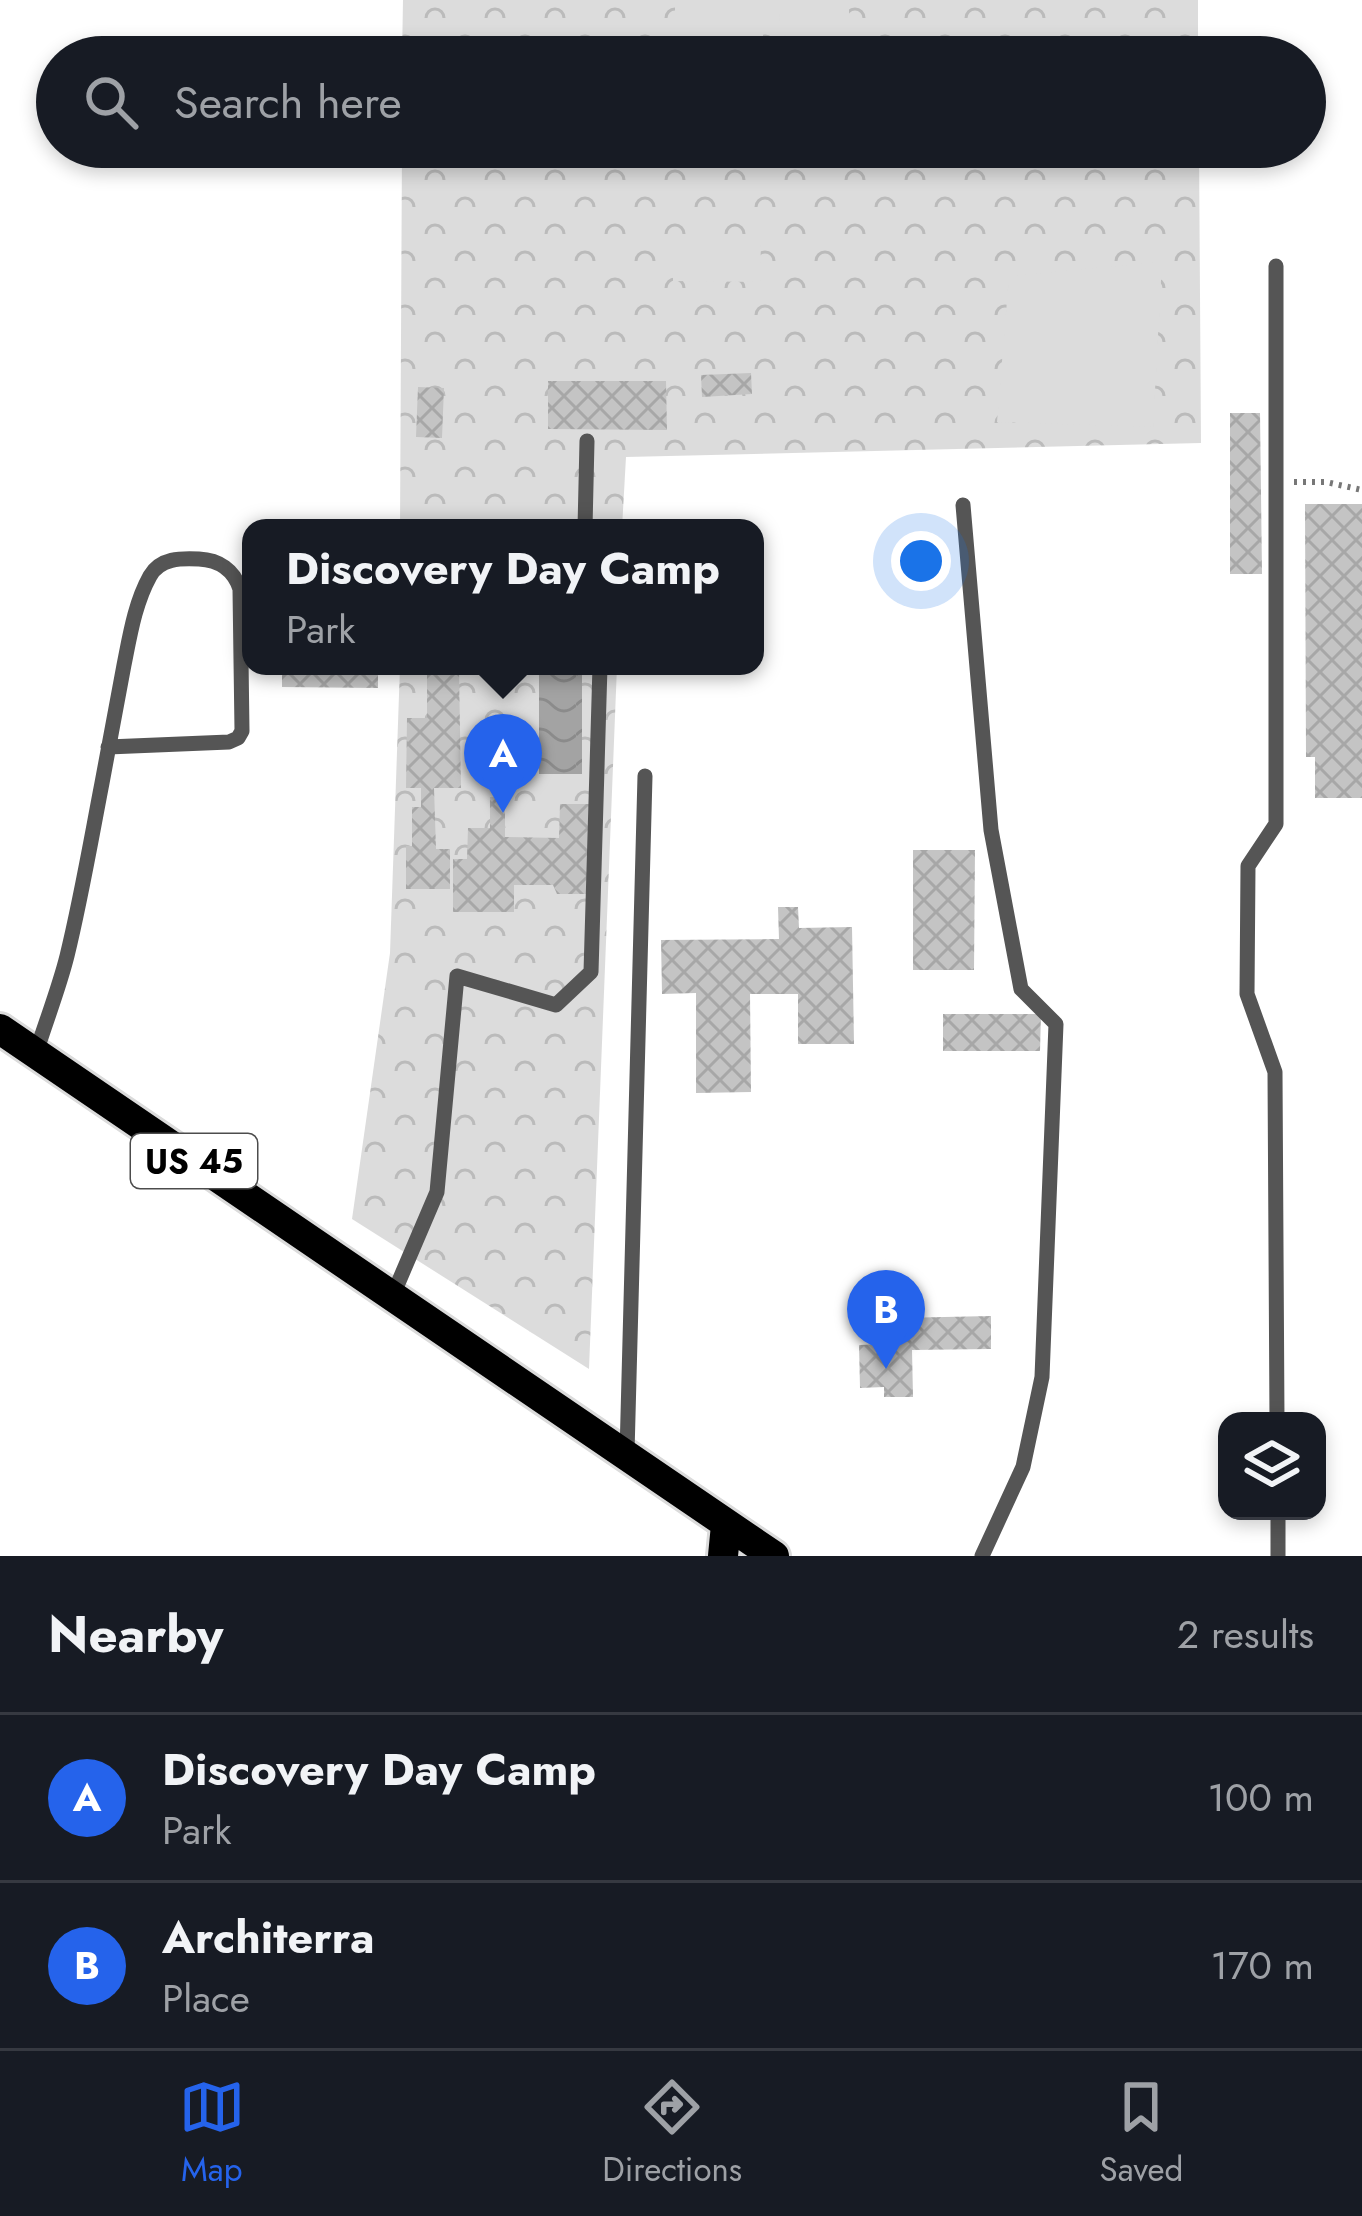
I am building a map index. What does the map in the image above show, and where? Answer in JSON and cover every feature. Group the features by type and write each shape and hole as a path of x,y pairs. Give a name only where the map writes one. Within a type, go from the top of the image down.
{"main road":[{"name":"US 45","path":"0,1028 774,1556"},
{"path":"723,1556 726,1525"}],"lane":[{"path":"1276,266 1276,824 1248,866 1246,994 1276,1072 1277,1412"},
{"path":"586,441 586,519"},
{"path":"963,506 992,830 1021,989 1056,1024 1042,1377 1023,1467 982,1556"},
{"path":"36,1053 67,956 108,748 134,618 149,576 158,565 178,558 206,559 226,567 236,576 240,589 242,731 238,738 108,748"},
{"path":"393,1295 437,1192 458,976 556,1005 590,972 600,675"},
{"path":"627,1456 645,776"},
{"path":"1277,1520 1278,1556"}],"path":[{"path":"1277,482 1326,482 1362,490"}],"green space":[{"path":"403,0 1198,0 1198,36 402,36"},
{"path":"675,0 763,0 763,36 675,36"},
{"path":"780,0 849,0 849,36 779,35"},
{"path":"402,168 1199,168 1201,443 626,457 623,519 400,519"},
{"path":"673,241 761,241 760,282 673,281"},
{"path":"1162,262 1153,427 997,422 1009,276"},
{"path":"400,675 617,675 589,1369 352,1219 390,953"}],"water":[{"path":"539,675 582,675 582,774 539,774"}],"building":[{"path":"751,373 752,394 702,397 701,375"},
{"path":"548,381 666,381 667,430 548,429"},
{"path":"418,387 444,388 442,438 416,437"},
{"path":"1230,413 1260,413 1262,574 1230,574"},
{"path":"1305,504 1362,504 1362,798 1315,798 1315,757 1306,757"},
{"path":"282,675 378,675 378,688 282,687"},
{"path":"427,675 459,675 461,788 434,788 436,849 450,849 450,889 406,889 412,807 421,807 421,788 406,788 407,718 427,718"},
{"path":"490,797 505,797 505,837 559,838 560,804 589,804 589,894 557,894 553,885 514,885 514,912 453,912 453,859 467,859 468,828 490,828"},
{"path":"913,850 975,850 974,970 913,970"},
{"path":"778,907 798,907 799,928 852,927 854,1044 798,1044 798,994 750,994 751,1092 696,1093 696,993 662,994 661,940 779,939"},
{"path":"943,1014 1041,1014 1040,1051 943,1051"},
{"path":"991,1316 991,1349 912,1350 913,1397 884,1397 884,1387 860,1388 859,1345 882,1344 882,1330 899,1330 898,1318"}],"place":[{"name":"Discovery Day Camp","path":"503,813"},
{"name":"Architerra","path":"886,1369"}]}
